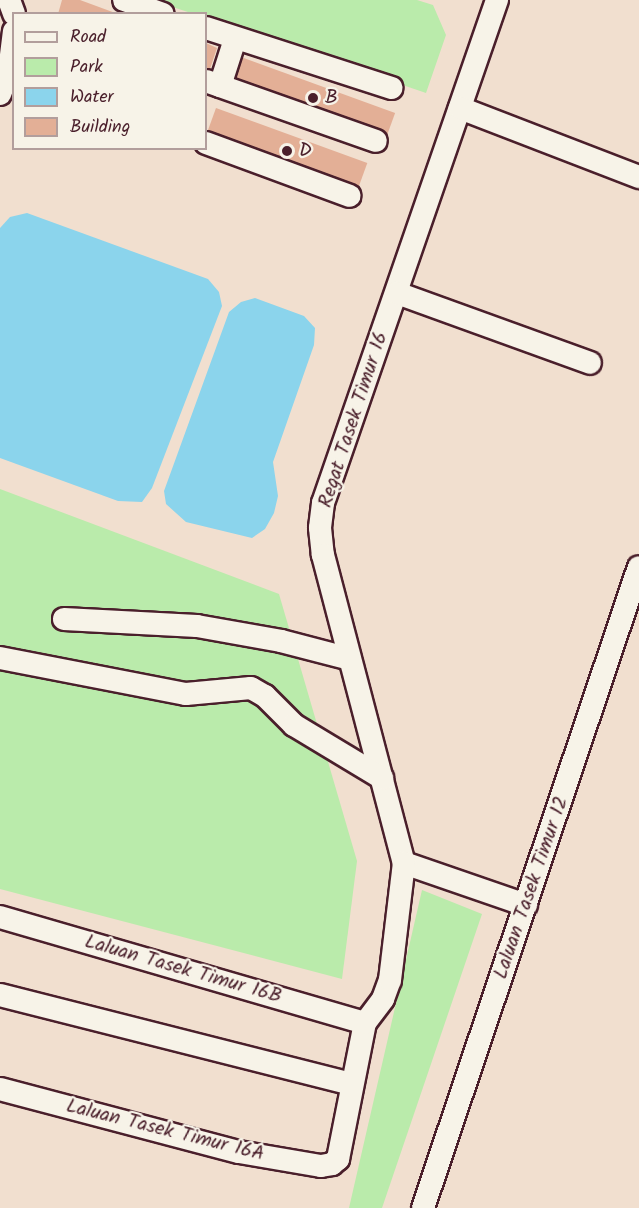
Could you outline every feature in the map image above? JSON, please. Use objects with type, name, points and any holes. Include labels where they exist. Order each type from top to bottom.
[{"type":"street","points":[[124,0],[157,12]]},
{"type":"street","name":"Regat Tasek Timur 16","points":[[404,863],[323,555],[322,511],[497,0]]},
{"type":"street","points":[[207,28],[392,88]]},
{"type":"street","points":[[235,39],[213,84],[376,141]]},
{"type":"street","points":[[0,94],[11,72]]},
{"type":"street","points":[[460,108],[639,177]]},
{"type":"street","points":[[207,143],[350,196]]},
{"type":"street","points":[[397,293],[590,363]]},
{"type":"street","name":"Laluan Tasek Timur 12","points":[[423,1208],[639,567]]},
{"type":"street","points":[[64,619],[197,626],[281,641],[350,659]]},
{"type":"street","points":[[0,658],[186,694],[251,688],[265,696],[294,725],[382,778]]},
{"type":"street","points":[[0,995],[352,1084],[365,1023],[383,999],[390,980],[404,863],[526,905]]},
{"type":"street","name":"Laluan Tasek Timur 16B","points":[[0,917],[365,1023]]},
{"type":"street","name":"Laluan Tasek Timur 16A","points":[[0,1089],[239,1152],[321,1166],[332,1164],[338,1159],[352,1084]]},
{"type":"green space","points":[[151,0],[417,0],[433,5],[446,35],[426,93],[207,18],[207,12],[188,12]]},
{"type":"green space","points":[[0,489],[279,594],[357,861],[342,979],[0,889]]},
{"type":"green space","points":[[422,890],[482,914],[382,1208],[349,1208]]},
{"type":"water","points":[[27,213],[208,279],[219,292],[222,306],[152,488],[142,502],[118,501],[0,458],[0,228],[10,217]]},
{"type":"water","points":[[255,298],[304,316],[315,328],[314,345],[273,462],[278,496],[274,513],[265,529],[252,538],[186,522],[166,504],[164,491],[229,312],[241,302]]},
{"type":"building","points":[[62,0],[80,0],[113,12],[59,12]]},
{"type":"building","points":[[207,43],[217,48],[207,78]]},
{"type":"building","name":"B","points":[[241,57],[395,113],[385,141],[231,85]]},
{"type":"building","name":"D","points":[[216,108],[367,163],[357,192],[207,138],[207,133]]},
{"type":"place","name":"B","points":[[313,98]]},
{"type":"place","name":"D","points":[[287,151]]}]
